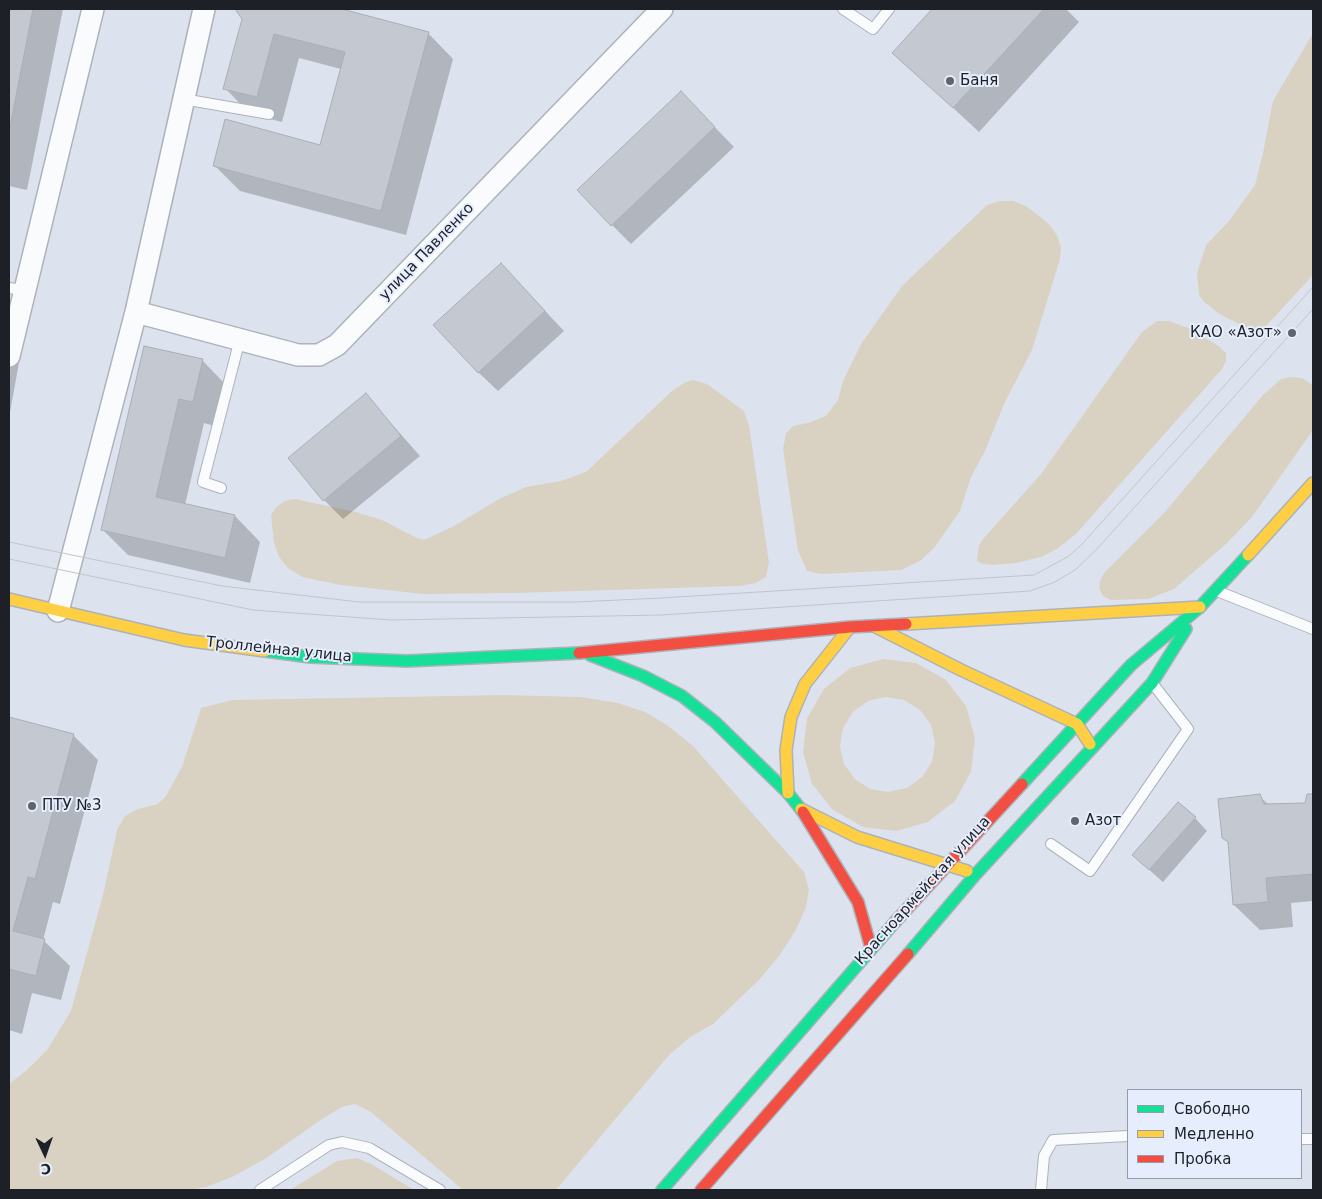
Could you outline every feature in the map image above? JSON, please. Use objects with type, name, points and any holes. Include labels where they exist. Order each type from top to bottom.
[{"type":"street","points":[[9,356],[17,289],[93,9]]},
{"type":"street","points":[[58,611],[136,312],[204,9]]},
{"type":"street","name":"улица Павленко","points":[[136,312],[298,355],[319,355],[337,345],[662,9]]},
{"type":"street","points":[[1200,607],[1313,483]]},
{"type":"street","name":"Троллейная улица","points":[[9,600],[184,640],[310,657],[407,661],[584,653],[872,625],[1200,607]]},
{"type":"street","name":"Красноармейская улица","points":[[701,1190],[870,999],[976,874],[1152,683],[1200,607]]},
{"type":"street","name":"Красноармейская улица","points":[[662,1190],[870,948],[1076,724],[1131,665],[1200,607]]},
{"type":"street","points":[[872,625],[961,670],[1076,724],[1092,748]]},
{"type":"street","points":[[788,794],[786,750],[791,717],[805,684],[850,627]]},
{"type":"street","points":[[584,653],[643,676],[682,696],[715,722],[788,794],[801,809],[858,902],[870,948]]},
{"type":"street","points":[[801,809],[857,837],[976,874]]},
{"type":"lane","points":[[843,9],[873,29],[889,9]]},
{"type":"lane","points":[[184,99],[269,114]]},
{"type":"lane","points":[[221,488],[203,482],[240,339]]},
{"type":"lane","points":[[1215,590],[1313,629]]},
{"type":"lane","points":[[1051,844],[1090,871],[1188,729],[1152,683]]},
{"type":"lane","points":[[1042,1190],[1044,1156],[1053,1140],[1127,1136]]},
{"type":"lane","points":[[260,1190],[329,1145],[342,1142],[369,1148],[440,1190]]},
{"type":"shaded area","points":[[1313,33],[1313,275],[1267,325],[1260,330],[1254,331],[1221,315],[1204,302],[1199,295],[1197,273],[1206,245],[1229,221],[1255,185],[1273,101]]},
{"type":"shaded area","points":[[999,201],[1013,201],[1026,206],[1048,223],[1057,235],[1061,248],[1060,259],[1032,350],[1005,402],[985,451],[971,477],[960,511],[934,548],[920,561],[901,570],[821,574],[807,571],[798,551],[783,449],[786,433],[793,426],[826,416],[838,400],[843,381],[861,344],[902,286],[987,205]]},
{"type":"shaded area","points":[[1157,321],[1169,321],[1191,329],[1220,347],[1226,353],[1226,361],[1222,369],[1076,534],[1057,549],[1041,557],[1016,563],[993,565],[977,561],[979,545],[983,539],[1041,474],[1142,332]]},
{"type":"shaded area","points":[[1291,377],[1302,378],[1313,385],[1313,430],[1252,517],[1226,544],[1174,589],[1148,599],[1111,600],[1103,596],[1099,588],[1104,573],[1165,512],[1263,395],[1281,379]]},
{"type":"shaded area","points":[[693,380],[707,384],[744,411],[749,425],[769,563],[766,577],[756,583],[740,586],[423,594],[341,585],[302,577],[288,568],[279,557],[274,543],[271,515],[276,507],[285,501],[295,499],[356,512],[382,520],[424,540],[454,526],[499,499],[526,487],[561,481],[586,472],[672,391],[684,383]]},
{"type":"shaded area","points":[[883,659],[916,663],[946,680],[966,706],[975,738],[971,772],[955,801],[928,822],[896,831],[863,827],[833,810],[812,784],[803,752],[807,718],[824,689],[850,668]],"holes":[[[886,697],[904,700],[920,710],[931,725],[935,743],[932,762],[922,777],[907,788],[888,792],[870,789],[855,779],[844,764],[840,746],[843,728],[853,712],[868,701]]]},
{"type":"shaded area","points":[[504,695],[581,697],[618,703],[645,712],[667,725],[693,746],[804,872],[809,890],[806,907],[796,930],[779,956],[759,980],[713,1024],[689,1038],[669,1055],[556,1190],[463,1190],[371,1112],[355,1104],[342,1107],[322,1119],[265,1159],[232,1177],[206,1187],[188,1190],[9,1190],[9,1084],[47,1050],[71,1011],[104,891],[117,830],[125,816],[138,809],[158,804],[166,796],[182,767],[201,708],[232,700]]},
{"type":"shaded area","points":[[357,1158],[373,1165],[414,1190],[290,1190],[337,1161]]},
{"type":"building","points":[[9,9],[33,9],[9,132]]},
{"type":"building","points":[[235,9],[342,9],[429,32],[381,211],[213,166],[225,119],[320,145],[345,52],[274,34],[257,97],[223,89],[242,19]]},
{"type":"building","name":"Баня","points":[[932,9],[1044,9],[953,108],[892,53]]},
{"type":"building","points":[[681,91],[715,127],[611,226],[577,190]]},
{"type":"building","points":[[501,263],[545,311],[478,373],[433,325]]},
{"type":"building","points":[[144,346],[203,359],[193,402],[179,399],[156,497],[235,515],[225,558],[101,530]]},
{"type":"building","points":[[366,393],[401,436],[323,501],[288,458]]},
{"type":"building","name":"ПТУ №3","points":[[9,717],[74,734],[35,879],[28,877],[13,931],[45,939],[36,976],[9,969]]},
{"type":"building","points":[[1260,794],[1264,804],[1305,803],[1307,794],[1313,794],[1313,874],[1266,878],[1268,902],[1233,905],[1228,842],[1222,838],[1218,799]]},
{"type":"building","points":[[1178,802],[1196,817],[1149,870],[1132,855]]},
{"type":"tram line","points":[[9,542],[222,586],[359,602],[576,602],[1034,575],[1069,556],[1083,543],[1313,287]]},
{"type":"tram line","points":[[9,559],[253,610],[391,620],[661,615],[1030,591],[1055,582],[1075,570],[1096,550],[1313,309]]},
{"type":"traffic: fast","points":[[1022,784],[1131,665],[1200,607],[1248,555]]},
{"type":"traffic: fast","points":[[908,954],[976,874],[1152,683],[1186,629]]},
{"type":"traffic: fast","points":[[265,651],[310,657],[407,661],[579,653]]},
{"type":"traffic: fast","points":[[590,655],[643,676],[682,696],[715,722],[788,793],[803,812]]},
{"type":"traffic: fast","points":[[662,1190],[895,922]]},
{"type":"traffic: slow","points":[[1248,555],[1313,483]]},
{"type":"traffic: slow","points":[[9,599],[184,640],[265,651]]},
{"type":"traffic: slow","points":[[906,624],[1200,607]]},
{"type":"traffic: slow","points":[[874,626],[961,670],[1077,724],[1090,744]]},
{"type":"traffic: slow","points":[[788,793],[786,750],[791,717],[805,684],[850,627]]},
{"type":"traffic: slow","points":[[801,809],[857,837],[967,871]]},
{"type":"traffic: jam","points":[[579,653],[850,627],[906,624]]},
{"type":"traffic: jam","points":[[895,922],[1022,784]]},
{"type":"traffic: jam","points":[[803,812],[858,902],[871,948]]},
{"type":"traffic: jam","points":[[701,1190],[908,954]]},
{"type":"place","name":"Баня","points":[[950,81]]},
{"type":"place","name":"КАО «Азот»","points":[[1292,333]]},
{"type":"place","name":"ПТУ №3","points":[[32,806]]},
{"type":"place","name":"Азот","points":[[1075,821]]}]
